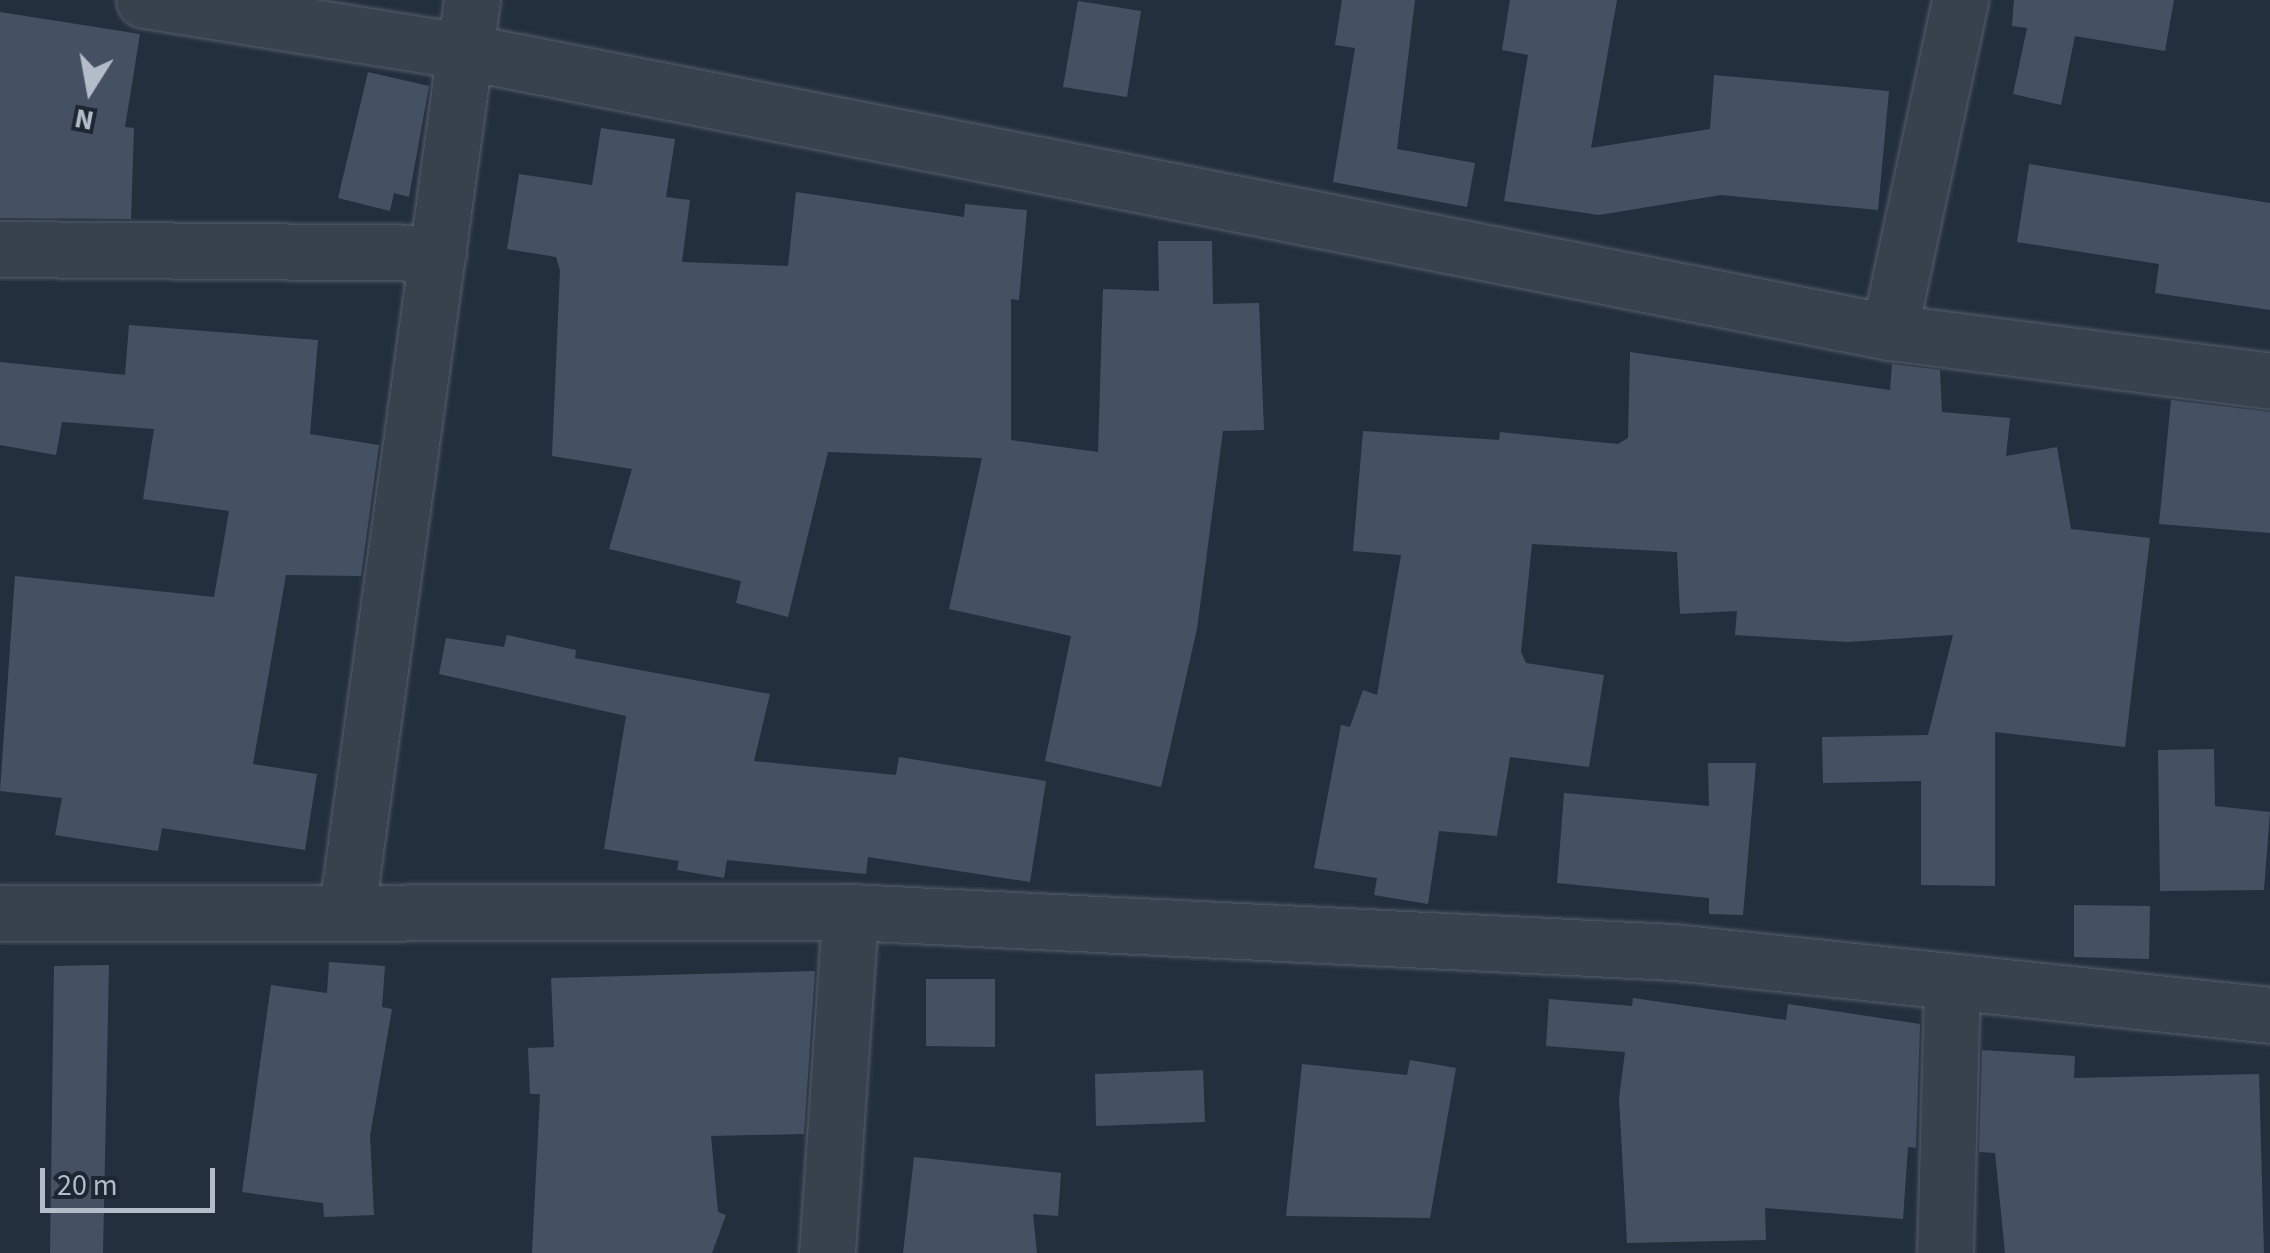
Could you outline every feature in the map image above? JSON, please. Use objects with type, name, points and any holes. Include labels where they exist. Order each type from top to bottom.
[{"type":"street","points":[[144,0],[470,26],[1889,332],[2270,381]]},
{"type":"street","points":[[1889,332],[1960,0]]},
{"type":"street","points":[[348,910],[470,26]]},
{"type":"street","points":[[0,249],[438,253]]},
{"type":"street","points":[[827,1253],[850,912]]},
{"type":"street","points":[[0,913],[850,912],[1674,952],[2270,1015]]},
{"type":"street","points":[[1944,1253],[1952,983]]},
{"type":"building","points":[[1342,0],[1415,0],[1397,149],[1475,163],[1467,207],[1333,182],[1355,48],[1335,45]]},
{"type":"building","points":[[1510,0],[1617,0],[1591,148],[1710,129],[1714,75],[1889,91],[1878,210],[1721,195],[1599,215],[1504,201],[1528,55],[1502,50]]},
{"type":"building","points":[[2014,0],[2174,0],[2165,51],[2075,36],[2061,105],[2013,94],[2027,28],[2012,26]]},
{"type":"building","points":[[1078,1],[1141,11],[1127,97],[1063,87]]},
{"type":"building","points":[[0,12],[140,34],[125,127],[134,128],[131,219],[0,218]]},
{"type":"building","points":[[368,72],[429,86],[409,197],[394,193],[390,211],[338,198]]},
{"type":"building","points":[[601,128],[675,139],[666,197],[690,200],[682,262],[788,266],[796,192],[964,217],[965,204],[1027,210],[1019,300],[1011,299],[1011,440],[1098,452],[1103,289],[1159,291],[1158,241],[1212,241],[1213,304],[1259,303],[1264,430],[1223,431],[1197,629],[1161,787],[1045,761],[1071,636],[949,609],[982,458],[828,452],[788,617],[736,603],[741,581],[609,549],[632,469],[552,456],[560,270],[556,257],[507,249],[519,174],[592,185]]},
{"type":"building","points":[[2029,164],[2270,203],[2270,310],[2155,293],[2159,264],[2017,242]]},
{"type":"building","points":[[129,325],[318,340],[310,434],[379,445],[361,576],[286,575],[253,764],[317,774],[305,850],[162,828],[158,851],[55,835],[62,798],[0,791],[15,576],[214,597],[229,511],[143,499],[154,429],[62,422],[56,455],[0,445],[0,362],[125,375]]},
{"type":"building","points":[[1630,352],[1890,390],[1892,364],[1940,370],[1942,412],[2010,418],[2006,456],[2057,447],[2071,529],[2150,538],[2125,747],[1995,732],[1995,886],[1921,885],[1921,781],[1823,783],[1822,737],[1928,735],[1953,635],[1848,642],[1735,635],[1737,611],[1680,614],[1677,552],[1532,544],[1521,652],[1526,663],[1604,675],[1589,767],[1510,757],[1497,836],[1439,831],[1428,904],[1374,895],[1377,878],[1314,868],[1341,725],[1350,727],[1363,690],[1377,695],[1401,555],[1353,551],[1363,431],[1499,440],[1500,432],[1618,444],[1628,438]]},
{"type":"building","points":[[2171,400],[2270,412],[2270,533],[2159,524]]},
{"type":"building","points":[[507,635],[576,650],[575,658],[770,694],[754,761],[896,775],[899,757],[1046,781],[1030,882],[868,857],[866,874],[727,860],[724,878],[677,870],[679,861],[604,849],[626,716],[439,674],[446,638],[504,647]]},
{"type":"building","points":[[2214,749],[2215,806],[2270,812],[2264,890],[2160,891],[2158,750]]},
{"type":"building","points":[[1708,763],[1756,763],[1743,915],[1709,914],[1709,898],[1557,883],[1564,793],[1709,806]]},
{"type":"building","points":[[2074,905],[2150,906],[2149,959],[2074,957]]},
{"type":"building","points":[[329,962],[385,966],[382,1007],[392,1009],[370,1136],[374,1215],[324,1217],[323,1203],[242,1192],[271,985],[327,993]]},
{"type":"building","points":[[109,965],[103,1253],[50,1253],[54,966]]},
{"type":"building","points":[[815,971],[804,1134],[711,1136],[718,1212],[726,1215],[712,1253],[532,1253],[540,1094],[530,1094],[528,1048],[554,1047],[551,978]]},
{"type":"building","points":[[926,979],[995,979],[995,1047],[926,1046]]},
{"type":"building","points":[[1633,998],[1786,1020],[1788,1004],[1920,1024],[1916,1148],[1908,1147],[1903,1219],[1765,1208],[1766,1240],[1627,1243],[1619,1098],[1625,1052],[1546,1046],[1549,999],[1632,1006]]},
{"type":"building","points":[[1982,1050],[2075,1056],[2074,1078],[2259,1074],[2264,1253],[2005,1253],[1995,1153],[1979,1152]]},
{"type":"building","points":[[1410,1060],[1456,1068],[1430,1218],[1286,1216],[1302,1064],[1407,1075]]},
{"type":"building","points":[[1203,1070],[1205,1122],[1096,1126],[1095,1074]]},
{"type":"building","points":[[914,1157],[1061,1173],[1058,1216],[1033,1214],[1037,1253],[903,1253]]}]
